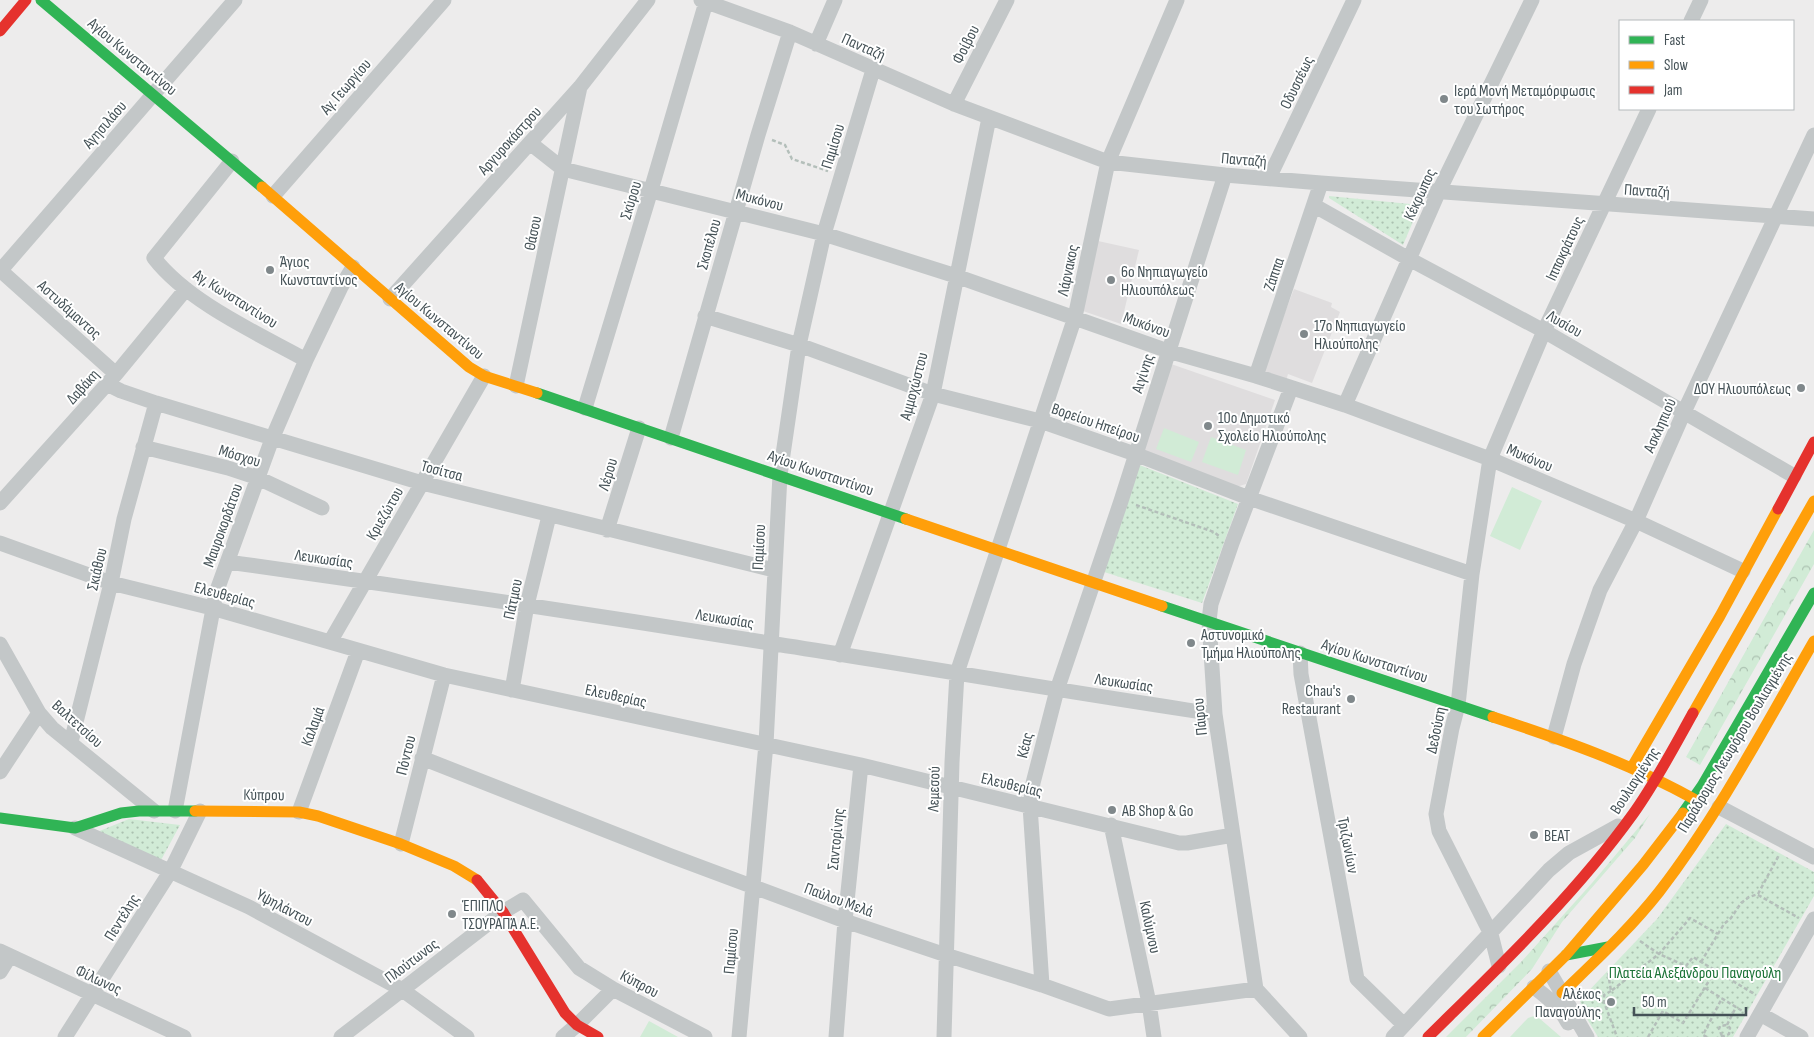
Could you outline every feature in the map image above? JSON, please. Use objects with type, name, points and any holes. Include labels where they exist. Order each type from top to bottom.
[{"type":"street","points":[[0,30],[26,0]]},
{"type":"street","name":"Αγίου Κωνσταντίνου","points":[[41,0],[273,196],[469,367],[484,376],[585,408],[1300,653],[1554,737],[1632,767],[1694,799]]},
{"type":"street","name":"Αγησιλάου","points":[[0,270],[235,0]]},
{"type":"street","name":"Αγ. Γεωργίου","points":[[273,196],[444,0]]},
{"type":"street","name":"Αργυροκάστρου","points":[[390,299],[580,87],[648,0]]},
{"type":"street","points":[[816,44],[835,0]]},
{"type":"street","name":"Φοίβου","points":[[954,104],[1007,0]]},
{"type":"street","name":"Λάρνακος","points":[[999,550],[1075,317],[1108,162],[1177,0]]},
{"type":"street","name":"Οδυσσέως","points":[[1269,178],[1354,0]]},
{"type":"street","name":"Κέκρωπος","points":[[1345,405],[1439,192],[1532,0]]},
{"type":"street","points":[[1691,20],[1701,0]]},
{"type":"street","name":"Πανταζή","points":[[703,1],[790,32],[954,104],[1108,162],[1321,183],[1814,219]]},
{"type":"street","name":"Σκύρου","points":[[585,408],[651,190],[703,1]]},
{"type":"street","name":"Σκοπέλου","points":[[671,438],[736,210],[790,32]]},
{"type":"street","name":"Παμίσου","points":[[739,1037],[766,744],[780,476],[799,345],[824,234],[873,70]]},
{"type":"street","name":"Θάσου","points":[[516,386],[564,169],[580,87]]},
{"type":"street","name":"Ιπποκράτους","points":[[1490,458],[1544,331],[1649,110]]},
{"type":"street","name":"Αμμοχώστου","points":[[840,655],[932,394],[989,118]]},
{"type":"street","name":"Ασκληπιού","points":[[1554,737],[1574,664],[1597,599],[1636,521],[1684,412],[1814,135]]},
{"type":"street","name":"Μυκόνου","points":[[530,143],[564,169],[736,210],[824,234],[956,276],[1168,351],[1256,376],[1345,405],[1490,458],[1636,521],[1743,571]]},
{"type":"street","name":"Αγ, Κωνσταντίνου","points":[[232,161],[154,258],[186,289],[258,334],[306,360]]},
{"type":"street","name":"Αιγίνης","points":[[1093,581],[1121,501],[1225,175]]},
{"type":"street","name":"Ζάππα","points":[[1256,376],[1315,206],[1321,183]]},
{"type":"street","name":"Λυσίου","points":[[1315,206],[1544,331],[1794,476]]},
{"type":"street","name":"Μαυροκορδάτου","points":[[175,811],[212,608],[272,439],[306,360],[341,286],[353,267]]},
{"type":"street","name":"Αστυδάμαντος","points":[[0,270],[111,379]]},
{"type":"street","name":"Δαβάκη","points":[[0,504],[111,379],[186,289]]},
{"type":"street","name":"Βορείου Ηπείρου","points":[[705,316],[799,345],[932,394],[1040,421],[1135,454],[1248,498],[1472,574]]},
{"type":"street","name":"Κριεζώτου","points":[[330,642],[484,376]]},
{"type":"street","name":"Τοσίτσα","points":[[111,379],[121,392],[156,404],[422,484],[774,570]]},
{"type":"street","name":"Πάφου","points":[[1256,989],[1215,714],[1208,621],[1211,604],[1248,498],[1291,388]]},
{"type":"street","name":"Σκιάθου","points":[[70,742],[111,583],[124,519],[156,404]]},
{"type":"street","name":"Λέρου","points":[[607,530],[639,428]]},
{"type":"street","points":[[1632,767],[1715,624],[1814,442]]},
{"type":"street","name":"Μόσχου","points":[[144,447],[228,468],[258,478],[322,508]]},
{"type":"street","name":"Δεδούση","points":[[1490,458],[1472,574],[1458,705],[1436,814],[1439,831],[1491,934],[1499,966]]},
{"type":"street","name":"Βουλιαγμένης","points":[[1428,1037],[1570,891],[1629,820],[1656,778],[1814,501]]},
{"type":"street","name":"Πάτμου","points":[[512,690],[527,605],[549,516]]},
{"type":"street","name":"Ελευθερίας","points":[[0,543],[111,583],[212,608],[444,676],[861,765],[1179,843],[1233,835]]},
{"type":"street","name":"Λεμεσού","points":[[944,1037],[951,788],[957,673],[999,550]]},
{"type":"street","name":"Λευκωσίας","points":[[228,562],[527,605],[1215,714]]},
{"type":"street","name":"Κέας","points":[[1042,985],[1030,806],[1033,783],[1057,690],[1093,581]]},
{"type":"street","points":[[1483,1037],[1566,955],[1643,866],[1694,799],[1814,593]]},
{"type":"street","name":"Παράδρομος Λεωφόρου Βουλιαγμένης","points":[[1562,993],[1635,920],[1665,884],[1719,807],[1814,641]]},
{"type":"street","name":"Βαλτετσίου","points":[[0,644],[39,713],[52,728],[154,810]]},
{"type":"street","name":"Καλαμά","points":[[299,812],[358,651]]},
{"type":"street","name":"Τριζωνίων","points":[[1300,653],[1304,692],[1357,979],[1404,1025]]},
{"type":"street","name":"Πόντου","points":[[401,844],[444,676]]},
{"type":"street","points":[[0,772],[39,713]]},
{"type":"street","name":"Παύλου Μελά","points":[[422,758],[671,856],[845,920],[1110,1009],[1256,989]]},
{"type":"street","name":"Σαντορίνης","points":[[836,1037],[845,920],[861,765]]},
{"type":"street","points":[[1719,807],[1814,857]]},
{"type":"street","name":"Κύπρου","points":[[0,818],[75,828],[121,813],[154,810],[299,812],[318,816],[401,844],[454,866],[477,880],[503,912],[565,1013],[577,1025],[598,1037]]},
{"type":"street","name":"Πεντέλης","points":[[65,1037],[170,872],[195,825],[200,811]]},
{"type":"street","points":[[1393,1037],[1559,860],[1629,820]]},
{"type":"street","name":"Καλύμνου","points":[[1111,825],[1149,1003],[1154,1037]]},
{"type":"street","name":"Υψηλάντου","points":[[75,828],[249,907],[401,989],[467,1037]]},
{"type":"street","name":"Κύπρου","points":[[503,912],[523,900],[572,962],[579,968],[613,989],[705,1037]]},
{"type":"street","name":"Πλούτωνος","points":[[341,1037],[503,912]]},
{"type":"street","points":[[1747,1037],[1809,920]]},
{"type":"street","points":[[1566,955],[1608,947]]},
{"type":"street","points":[[0,972],[5,954]]},
{"type":"street","name":"Φίλωνος","points":[[5,954],[182,1037]]},
{"type":"street","points":[[1549,972],[1587,1037]]},
{"type":"street","points":[[1534,987],[1554,1002],[1576,1037]]},
{"type":"street","points":[[562,1037],[577,1025],[613,989]]},
{"type":"street","points":[[1256,989],[1300,1037]]},
{"type":"street","points":[[1760,1014],[1801,1037]]},
{"type":"path","points":[[758,135],[785,145],[792,159],[841,175]]},
{"type":"path","points":[[1121,501],[1214,532],[1232,543]]},
{"type":"path","points":[[1701,962],[1724,924],[1731,918],[1741,903],[1749,897],[1758,894],[1783,848]]},
{"type":"path","points":[[1758,894],[1809,920]]},
{"type":"path","points":[[1617,1037],[1604,1002],[1604,996],[1659,954],[1690,918],[1718,934]]},
{"type":"path","points":[[1634,937],[1659,954],[1686,966],[1693,957],[1750,992]]},
{"type":"path","points":[[1606,966],[1611,991]]},
{"type":"path","points":[[1648,1037],[1663,1011],[1683,1023],[1715,971]]},
{"type":"path","points":[[1705,988],[1737,1008],[1727,1025]]},
{"type":"path","points":[[1706,1037],[1703,1035],[1722,998]]},
{"type":"path","points":[[1727,1025],[1730,1031],[1728,1034],[1721,1036],[1718,1029],[1720,1026],[1727,1025]]},
{"type":"shaded area","name":"6ο Νηπιαγωγείο Ηλιουπόλεως","points":[[1098,241],[1139,250],[1121,324],[1083,311]]},
{"type":"shaded area","name":"17ο Νηπιαγωγείο Ηλιούπολης","points":[[1294,289],[1332,303],[1331,307],[1340,312],[1312,383],[1288,374],[1286,381],[1262,372]]},
{"type":"shaded area","name":"10ο Δημοτικό Σχολείο Ηλιούπολης","points":[[1171,364],[1275,400],[1246,484],[1236,487],[1141,451]]},
{"type":"green space","points":[[1329,196],[1420,205],[1403,245],[1329,198]]},
{"type":"green space","points":[[1164,428],[1199,442],[1191,462],[1156,449]]},
{"type":"green space","points":[[1211,437],[1246,450],[1238,475],[1202,462]]},
{"type":"green space","points":[[1137,464],[1238,504],[1202,603],[1104,572]]},
{"type":"green space","points":[[1512,487],[1542,501],[1520,550],[1490,536]]},
{"type":"green space","points":[[1814,530],[1814,564],[1700,765],[1686,757]]},
{"type":"green space","points":[[1650,814],[1635,838],[1562,922],[1532,969],[1466,1037],[1446,1037],[1522,961],[1592,883]]},
{"type":"green space","points":[[129,819],[180,825],[160,862],[97,832]]},
{"type":"green space","name":"Πλατεία Αλεξάνδρου Παναγούλη","points":[[1726,824],[1814,872],[1814,896],[1733,1037],[1598,1037],[1583,1012],[1580,1000],[1657,919]]},
{"type":"green space","points":[[1534,1016],[1561,1037],[1510,1037],[1528,1018]]},
{"type":"green space","points":[[649,1021],[678,1037],[640,1037]]},
{"type":"traffic: fast","points":[[41,0],[262,187]]},
{"type":"traffic: fast","points":[[537,393],[906,519]]},
{"type":"traffic: fast","points":[[1683,813],[1702,786],[1814,593]]},
{"type":"traffic: fast","points":[[1162,606],[1493,717]]},
{"type":"traffic: fast","points":[[0,818],[75,828],[121,813],[139,811],[195,811]]},
{"type":"traffic: fast","points":[[1566,955],[1608,947]]},
{"type":"traffic: slow","points":[[262,187],[469,367],[484,376],[537,393]]},
{"type":"traffic: slow","points":[[1693,713],[1814,501]]},
{"type":"traffic: slow","points":[[1632,767],[1720,616],[1778,509]]},
{"type":"traffic: slow","points":[[906,519],[1162,606]]},
{"type":"traffic: slow","points":[[1562,993],[1636,919],[1681,862],[1741,769],[1814,641]]},
{"type":"traffic: slow","points":[[1493,717],[1545,734],[1620,763],[1694,799]]},
{"type":"traffic: slow","points":[[195,811],[299,812],[318,816],[401,844],[454,866],[477,880]]},
{"type":"traffic: slow","points":[[1483,1037],[1566,955],[1643,865],[1683,813]]},
{"type":"traffic: jam","points":[[0,31],[26,0]]},
{"type":"traffic: jam","points":[[1778,509],[1814,442]]},
{"type":"traffic: jam","points":[[1428,1037],[1535,930],[1610,844],[1649,790],[1693,713]]},
{"type":"traffic: jam","points":[[477,880],[503,912],[565,1013],[577,1025],[598,1037]]},
{"type":"place","name":"Ιερά Μονή Μεταμόρφωσις του Σωτήρος","points":[[1444,99]]},
{"type":"place","name":"Άγιος Κωνσταντίνος","points":[[270,270]]},
{"type":"place","name":"6ο Νηπιαγωγείο Ηλιουπόλεως","points":[[1111,280]]},
{"type":"place","name":"17ο Νηπιαγωγείο Ηλιούπολης","points":[[1304,334]]},
{"type":"place","name":"ΔΟΥ Ηλιουπόλεως","points":[[1801,388]]},
{"type":"place","name":"10ο Δημοτικό Σχολείο Ηλιούπολης","points":[[1208,426]]},
{"type":"place","name":"Αστυνομικό Τμήμα Ηλιούπολης","points":[[1191,643]]},
{"type":"place","name":"Chau's Restaurant","points":[[1351,699]]},
{"type":"place","name":"ΑΒ Shop & Go","points":[[1112,810]]},
{"type":"place","name":"ΒΕΑΤ","points":[[1534,835]]},
{"type":"place","name":"ΈΠΙΠΛΟ ΤΣΟΥΡΑΠΆ Α.Ε.","points":[[452,914]]},
{"type":"place","name":"Αλέκος Παναγούλης","points":[[1611,1002]]}]
